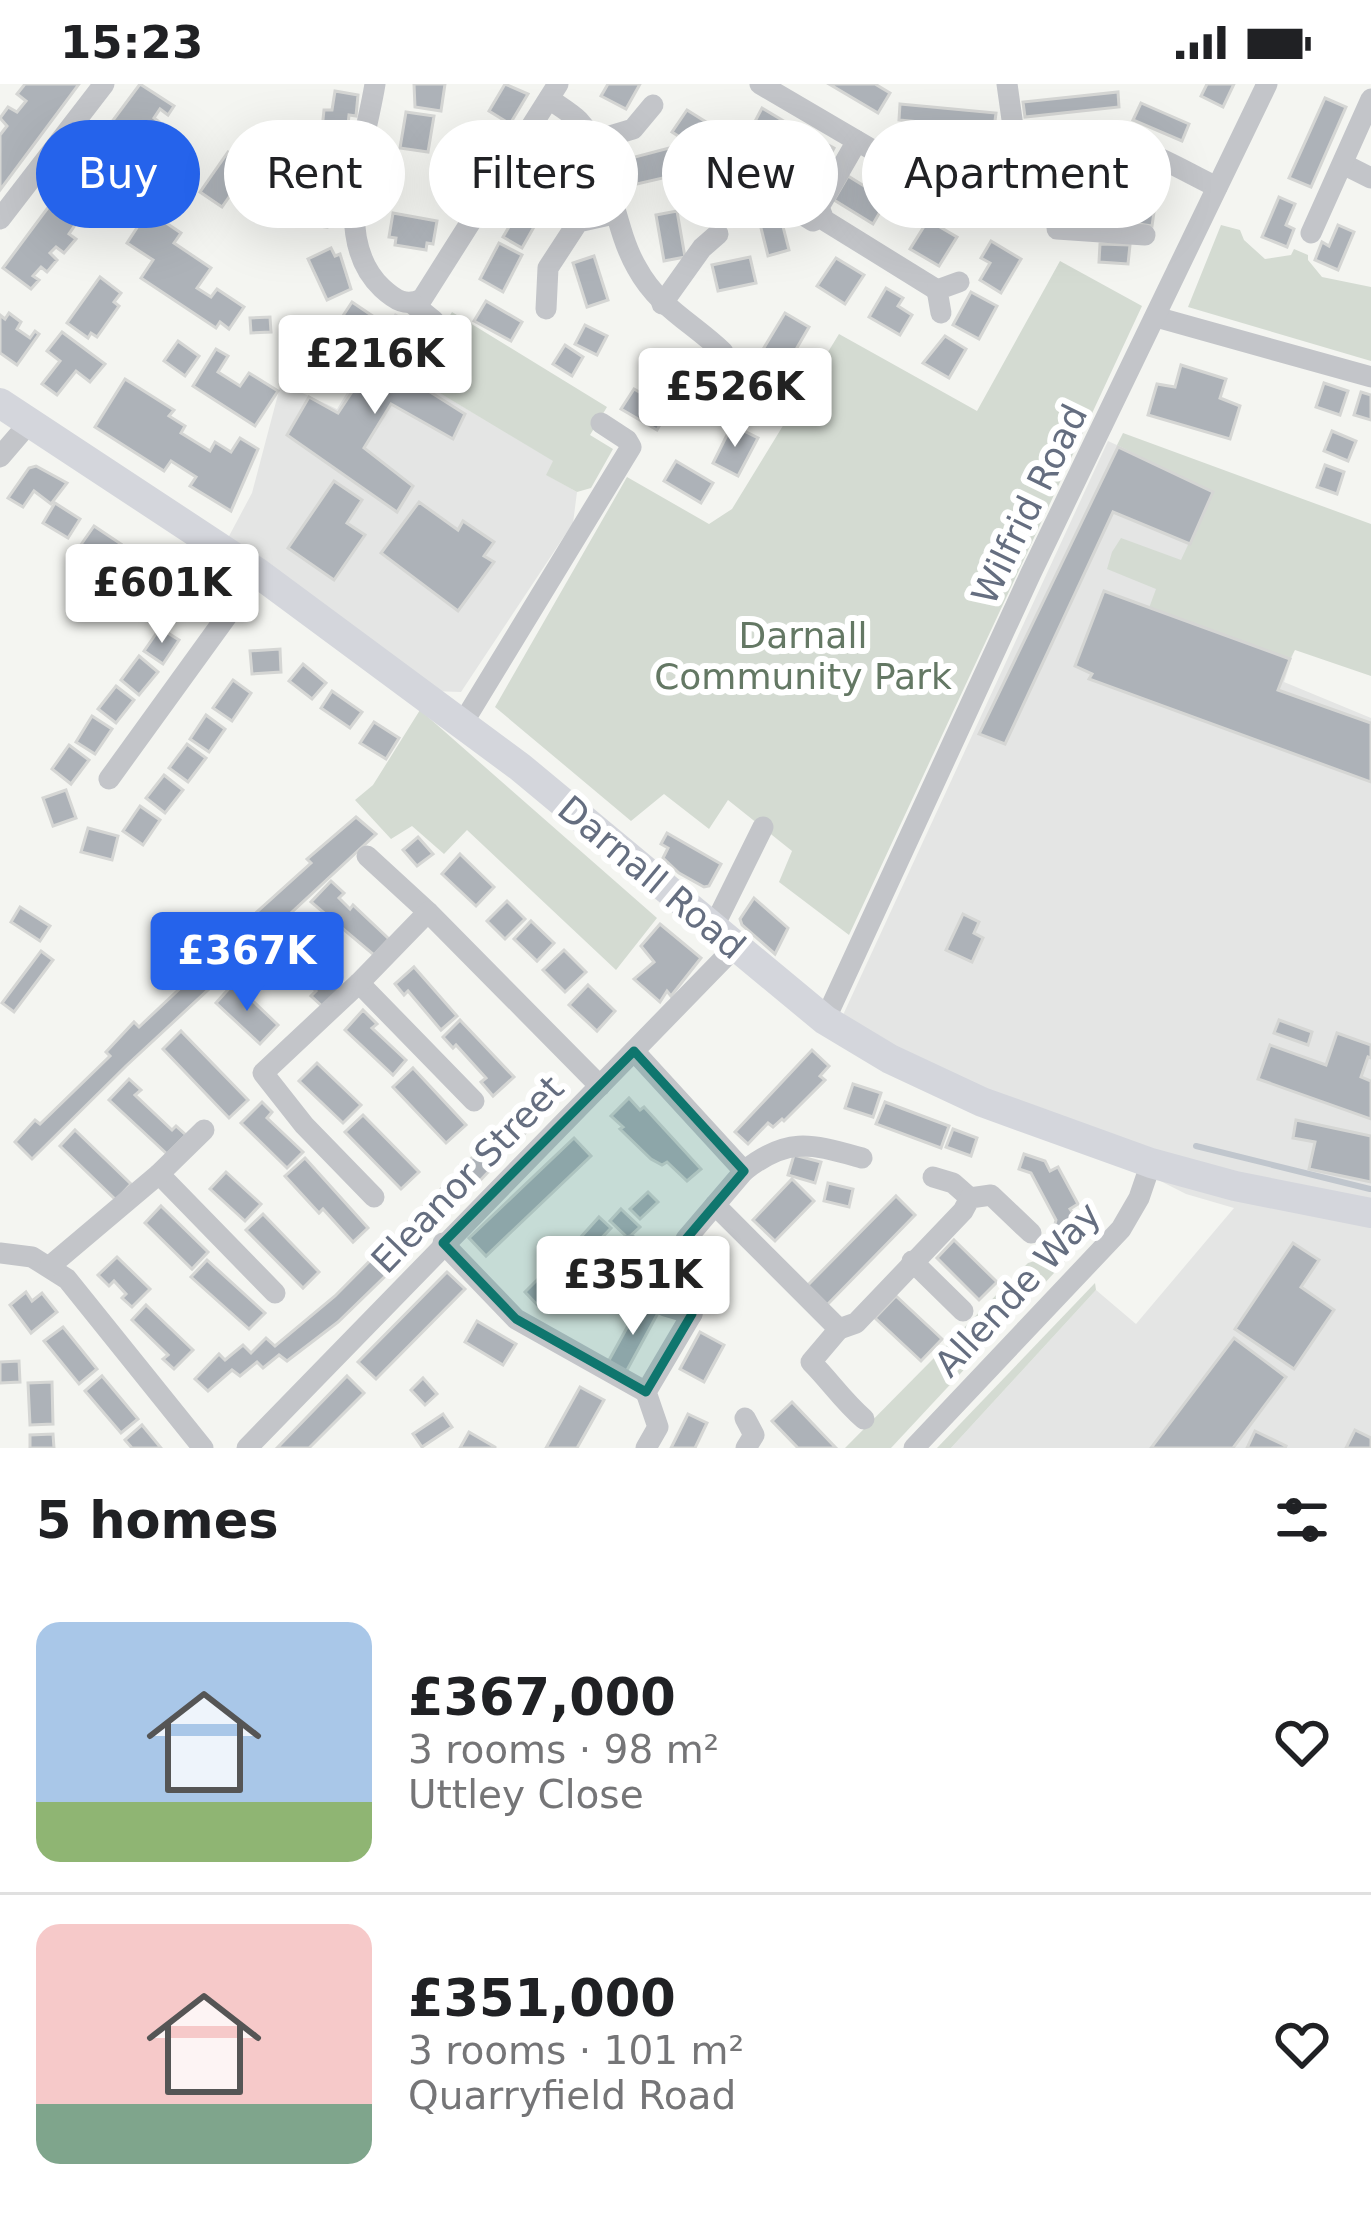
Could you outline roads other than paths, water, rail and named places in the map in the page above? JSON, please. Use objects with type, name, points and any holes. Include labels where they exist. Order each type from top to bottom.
[{"type":"main road","name":"Darnall Road","points":[[0,403],[258,573],[520,767],[825,1020],[890,1059],[982,1102],[1151,1163],[1253,1190],[1371,1213]]},
{"type":"street","points":[[0,218],[104,84]]},
{"type":"street","points":[[376,84],[353,210],[354,240],[373,279],[400,302],[412,304],[434,321]]},
{"type":"street","points":[[760,84],[862,144]]},
{"type":"street","points":[[1007,84],[1012,120]]},
{"type":"street","name":"Wilfrid Road","points":[[825,1020],[1031,573],[1267,84]]},
{"type":"street","points":[[412,304],[422,299],[554,91],[578,120]]},
{"type":"street","points":[[1312,233],[1371,99]]},
{"type":"street","points":[[638,122],[653,105]]},
{"type":"street","points":[[838,174],[857,141]]},
{"type":"street","points":[[1343,164],[1371,178]]},
{"type":"street","points":[[1171,165],[1216,187]]},
{"type":"street","points":[[838,227],[948,286],[941,313]]},
{"type":"street","points":[[546,309],[548,268],[574,228]]},
{"type":"street","points":[[620,228],[634,264],[662,304],[723,352],[720,379],[699,408]]},
{"type":"street","points":[[1111,228],[1111,232]]},
{"type":"street","points":[[1057,229],[1145,235]]},
{"type":"street","points":[[662,304],[702,248],[718,234]]},
{"type":"street","points":[[1156,317],[1371,377]]},
{"type":"street","points":[[0,457],[30,422]]},
{"type":"street","points":[[461,726],[631,448],[601,423]]},
{"type":"street","points":[[109,779],[258,573]]},
{"type":"street","name":"Eleanor Street","points":[[247,1448],[634,1051],[724,938],[763,827]]},
{"type":"street","points":[[367,856],[428,911],[600,1086]]},
{"type":"street","points":[[374,1197],[304,1125],[255,1064],[359,983],[428,911]]},
{"type":"street","points":[[359,983],[474,1101]]},
{"type":"street","points":[[634,1051],[744,1171]]},
{"type":"street","points":[[50,1265],[204,1130]]},
{"type":"street","points":[[646,1392],[692,1314],[684,1262],[686,1239],[744,1171],[787,1145],[820,1147],[862,1158]]},
{"type":"street","name":"Allende Way","points":[[914,1448],[1121,1229],[1151,1163]]},
{"type":"street","points":[[159,1174],[275,1293]]},
{"type":"street","points":[[933,1177],[953,1183],[970,1198],[992,1196],[1031,1233]]},
{"type":"street","points":[[864,1419],[835,1394],[811,1362],[839,1329],[856,1323],[970,1198]]},
{"type":"street","points":[[715,1205],[839,1329]]},
{"type":"street","points":[[443,1243],[516,1319],[646,1392],[658,1427],[646,1448]]},
{"type":"street","points":[[630,1245],[601,1260],[665,1306],[692,1314]]},
{"type":"street","points":[[0,1253],[32,1257],[68,1280],[203,1448]]},
{"type":"street","points":[[912,1262],[963,1311]]},
{"type":"street","points":[[745,1418],[754,1435],[746,1448]]},
{"type":"waterway","points":[[1196,1146],[1370,1189]]},
{"type":"park label","name":"Darnall Community Park","points":[[803,656]]}]
